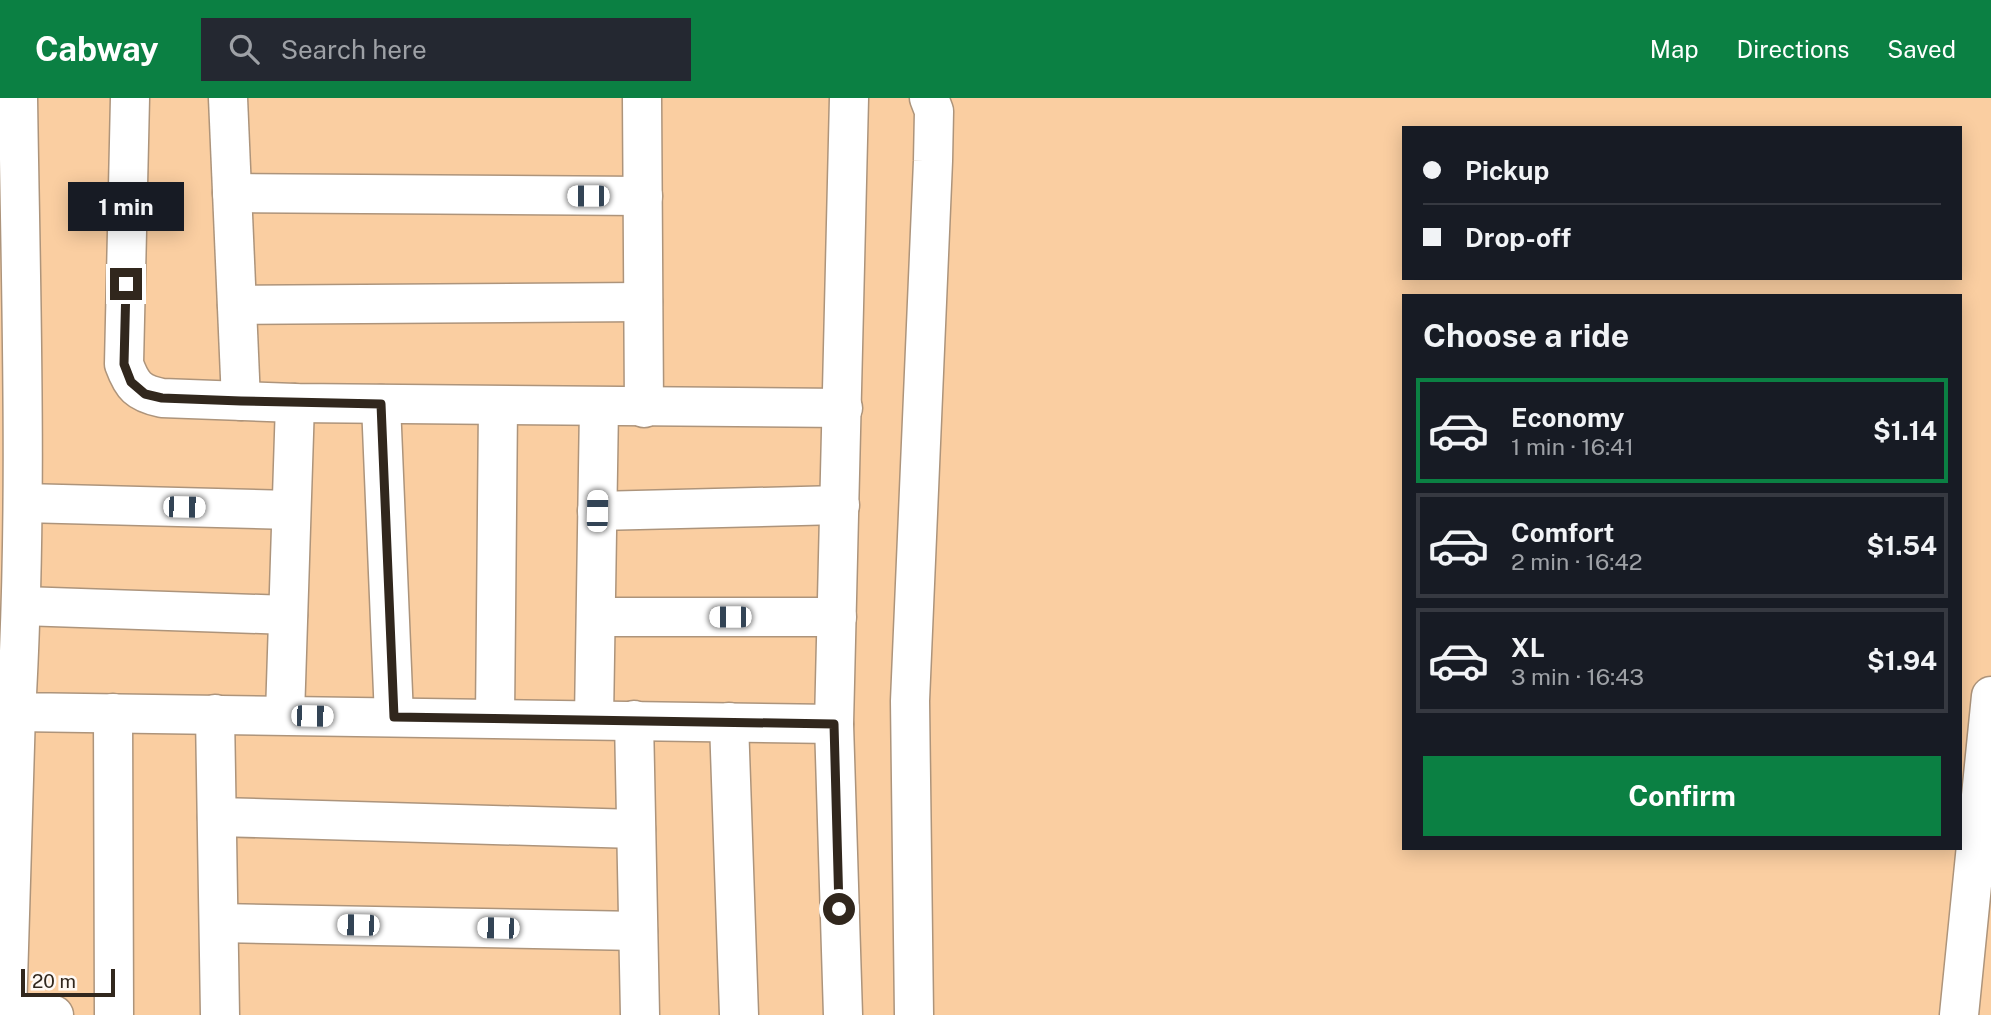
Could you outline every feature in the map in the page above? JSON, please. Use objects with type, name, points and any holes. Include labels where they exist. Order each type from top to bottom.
[{"type":"lane","points":[[18,98],[22,606],[8,711],[7,1014],[54,1015]]},
{"type":"lane","points":[[130,98],[124,364],[131,382],[145,394],[162,398],[295,403],[843,408]]},
{"type":"lane","points":[[228,98],[241,401]]},
{"type":"lane","points":[[642,98],[644,408]]},
{"type":"lane","points":[[843,1015],[834,724],[849,98]]},
{"type":"lane","points":[[914,1015],[910,701],[933,160],[934,111],[929,98]]},
{"type":"lane","points":[[232,193],[643,196]]},
{"type":"lane","points":[[237,305],[643,302]]},
{"type":"lane","points":[[285,716],[295,403]]},
{"type":"lane","points":[[381,404],[394,717]]},
{"type":"lane","points":[[495,718],[498,406]]},
{"type":"lane","points":[[594,719],[599,407]]},
{"type":"lane","points":[[23,503],[291,510]]},
{"type":"lane","points":[[597,511],[840,505]]},
{"type":"lane","points":[[22,606],[288,615]]},
{"type":"lane","points":[[596,617],[837,617]]},
{"type":"lane","points":[[1959,1015],[1991,696]]},
{"type":"lane","points":[[8,711],[834,724]]},
{"type":"lane","points":[[113,713],[114,1015]]},
{"type":"lane","points":[[215,714],[220,1015]]},
{"type":"lane","points":[[634,720],[640,1015]]},
{"type":"lane","points":[[729,722],[739,1015]]},
{"type":"lane","points":[[217,817],[636,829]]},
{"type":"lane","points":[[219,922],[638,931]]},
{"type":"shaded area","points":[[0,98],[1991,98],[1991,1015],[0,1015]]},
{"type":"route","points":[[126,284],[124,364],[131,382],[145,394],[162,398],[381,404],[394,717],[834,724],[839,909]]}]
